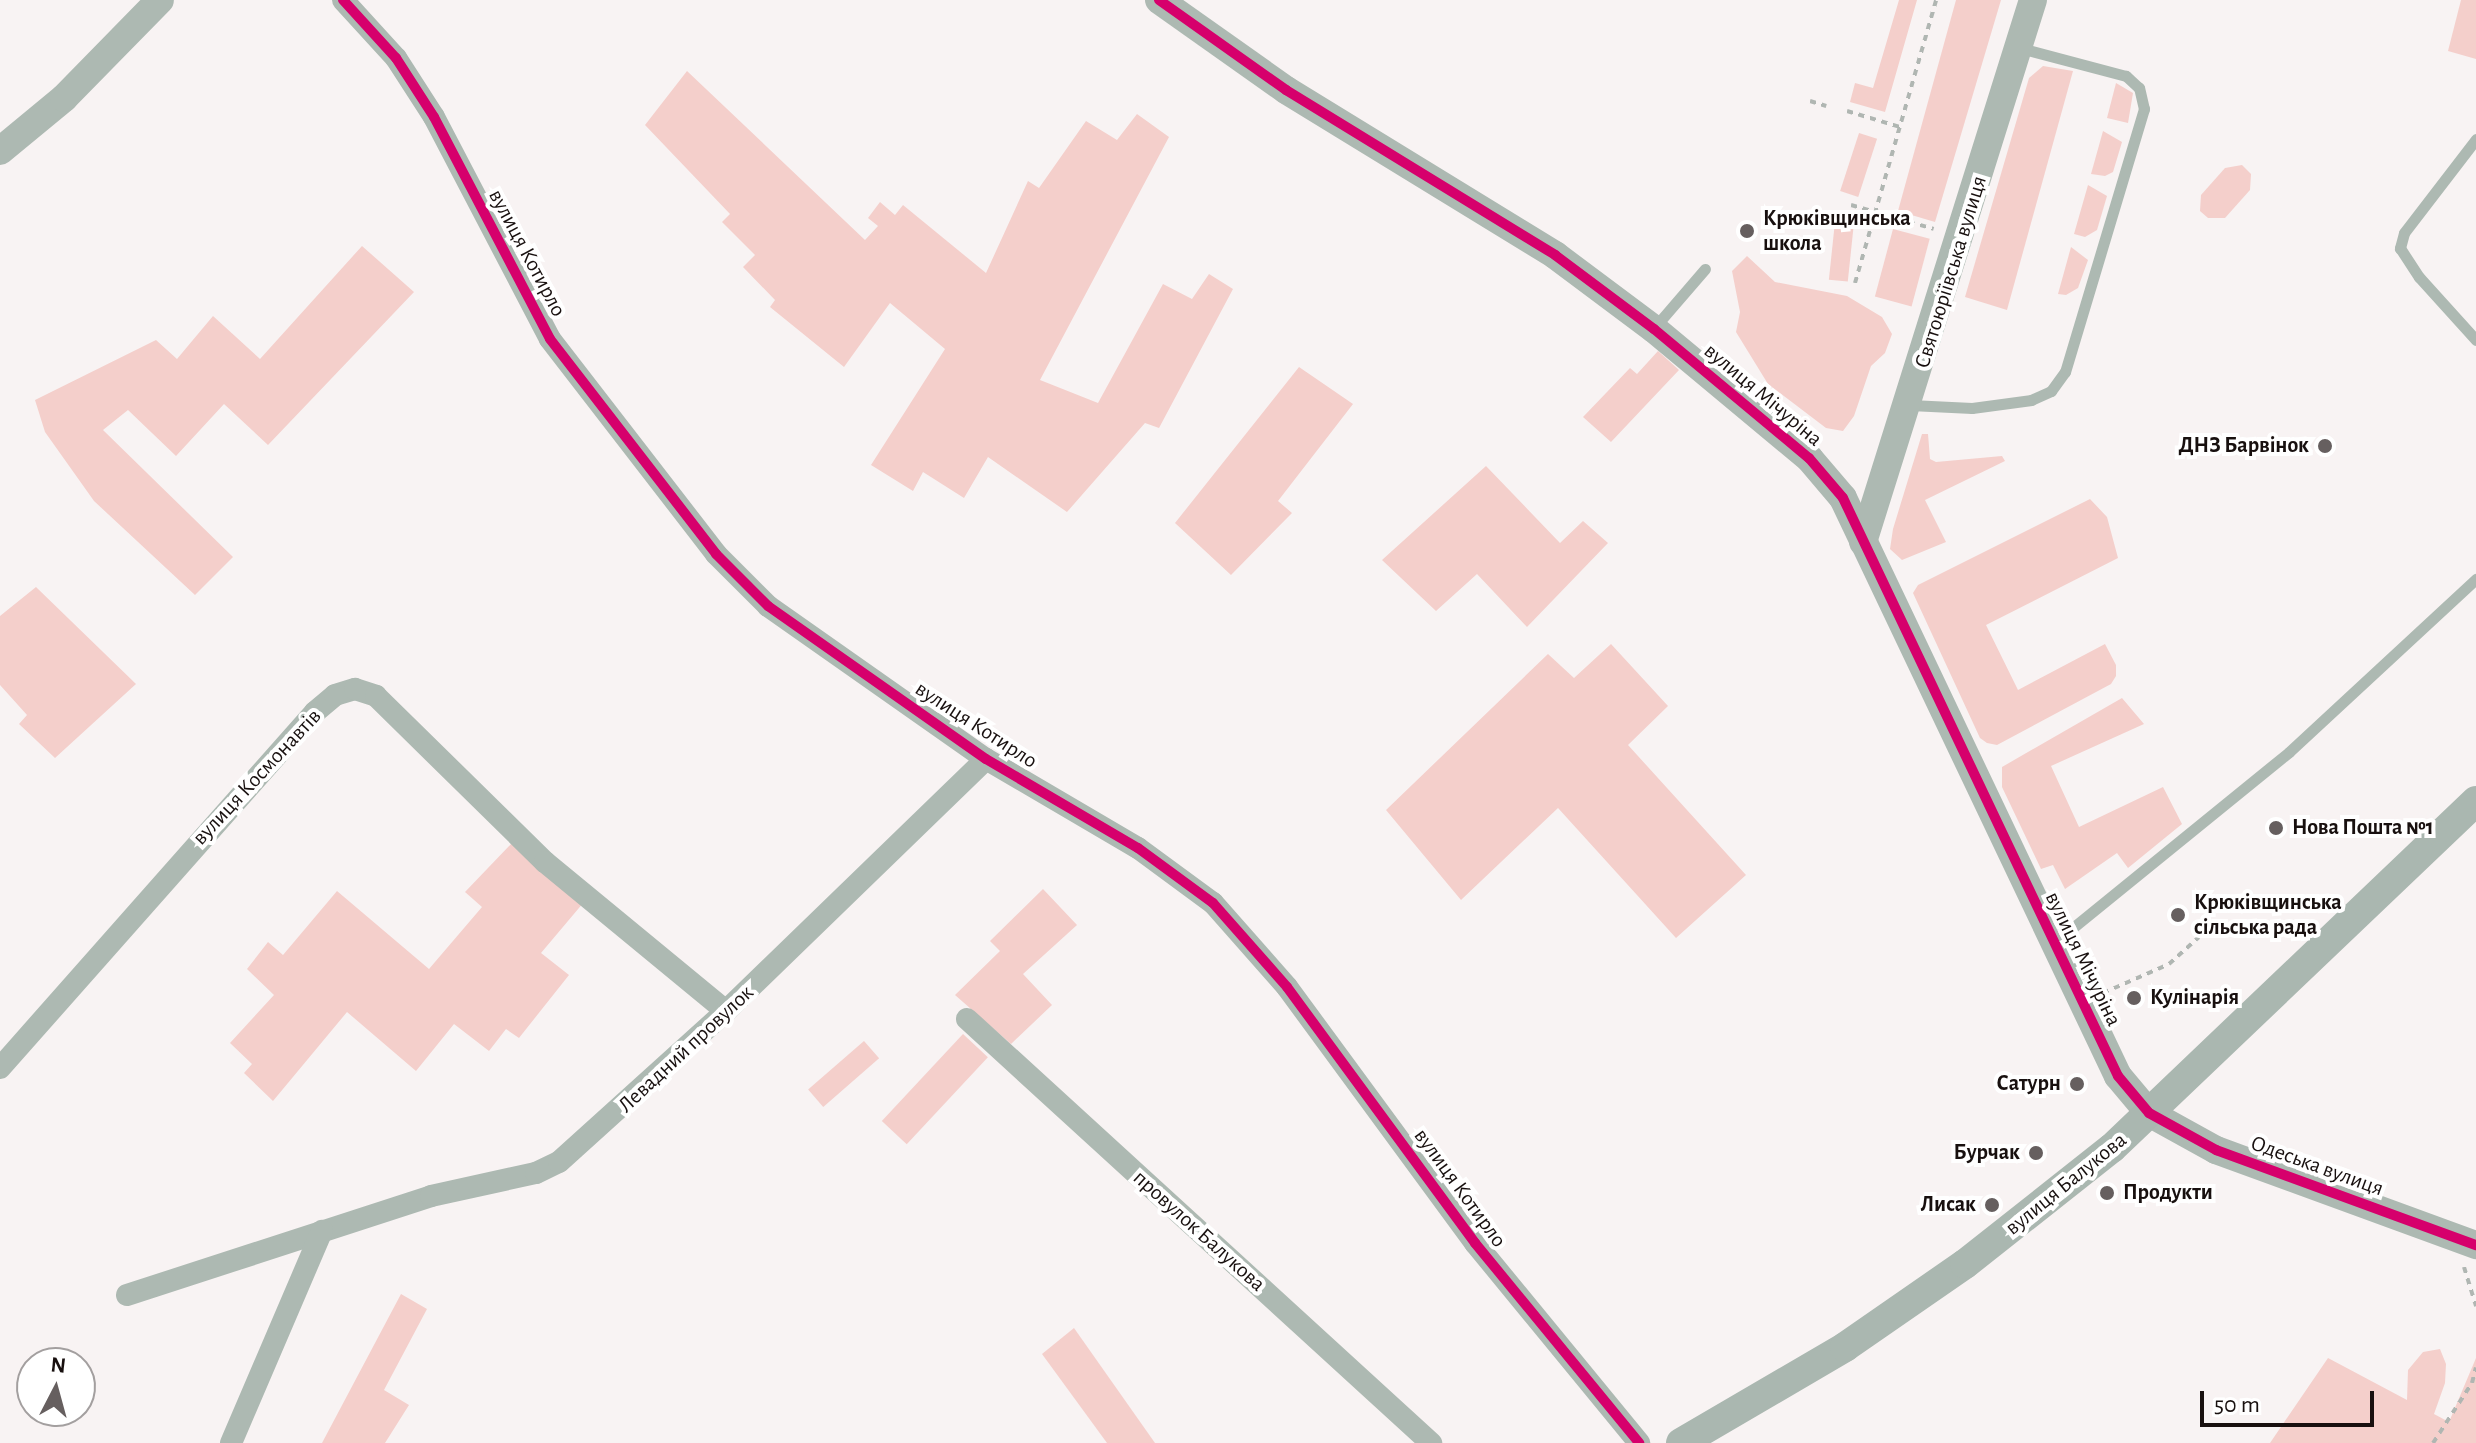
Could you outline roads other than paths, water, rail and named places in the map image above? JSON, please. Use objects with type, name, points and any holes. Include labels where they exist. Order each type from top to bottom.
[{"type":"main road","name":"вулиця Балукова","points":[[1681,1443],[1813,1369],[1965,1264],[2149,1113],[2476,801]]},
{"type":"street","points":[[0,151],[64,98],[160,0]]},
{"type":"street","name":"вулиця Котирло","points":[[343,0],[396,58],[434,117],[550,339],[716,554],[768,606],[986,759],[1138,848],[1213,903],[1287,987],[1475,1243],[1639,1443]]},
{"type":"street","name":"вулиця Мічуріна","points":[[1159,0],[1286,90],[1555,255],[1654,329],[1809,458],[1843,498],[2118,1076],[2149,1113]]},
{"type":"street","name":"Святоюріївська вулиця","points":[[1863,542],[1910,405],[2033,0]]},
{"type":"street","name":"вулиця Космонавтів","points":[[0,1068],[315,712],[335,695],[355,689],[376,696],[545,862],[726,1011]]},
{"type":"street","name":"Левадний провулок","points":[[127,1295],[322,1231],[559,1162],[726,1011],[986,759]]},
{"type":"street","name":"провулок Балукова","points":[[967,1019],[1431,1443]]},
{"type":"street","name":"Одеська вулиця","points":[[2149,1113],[2216,1150],[2465,1241]]},
{"type":"street","points":[[231,1443],[322,1231]]},
{"type":"lane","points":[[1910,405],[1972,408],[2031,400],[2051,391],[2065,372],[2144,109],[2139,88],[2126,76],[2019,48]]},
{"type":"lane","points":[[2476,139],[2404,233],[2400,248],[2476,340]]},
{"type":"lane","points":[[1654,329],[1705,269]]},
{"type":"lane","points":[[2054,944],[2289,752],[2476,579]]},
{"type":"place","name":"Крюківщинська школа","points":[[1747,231]]},
{"type":"place","name":"ДНЗ Барвінок","points":[[2325,446]]},
{"type":"place","name":"Нова Пошта №1","points":[[2276,828]]},
{"type":"place","name":"Крюківщинська сільська рада","points":[[2178,915]]},
{"type":"place","name":"Кулінарія","points":[[2134,998]]},
{"type":"place","name":"Сатурн","points":[[2077,1084]]},
{"type":"place","name":"Бурчак","points":[[2036,1153]]},
{"type":"place","name":"Продукти","points":[[2107,1193]]},
{"type":"place","name":"Лисак","points":[[1992,1205]]}]
